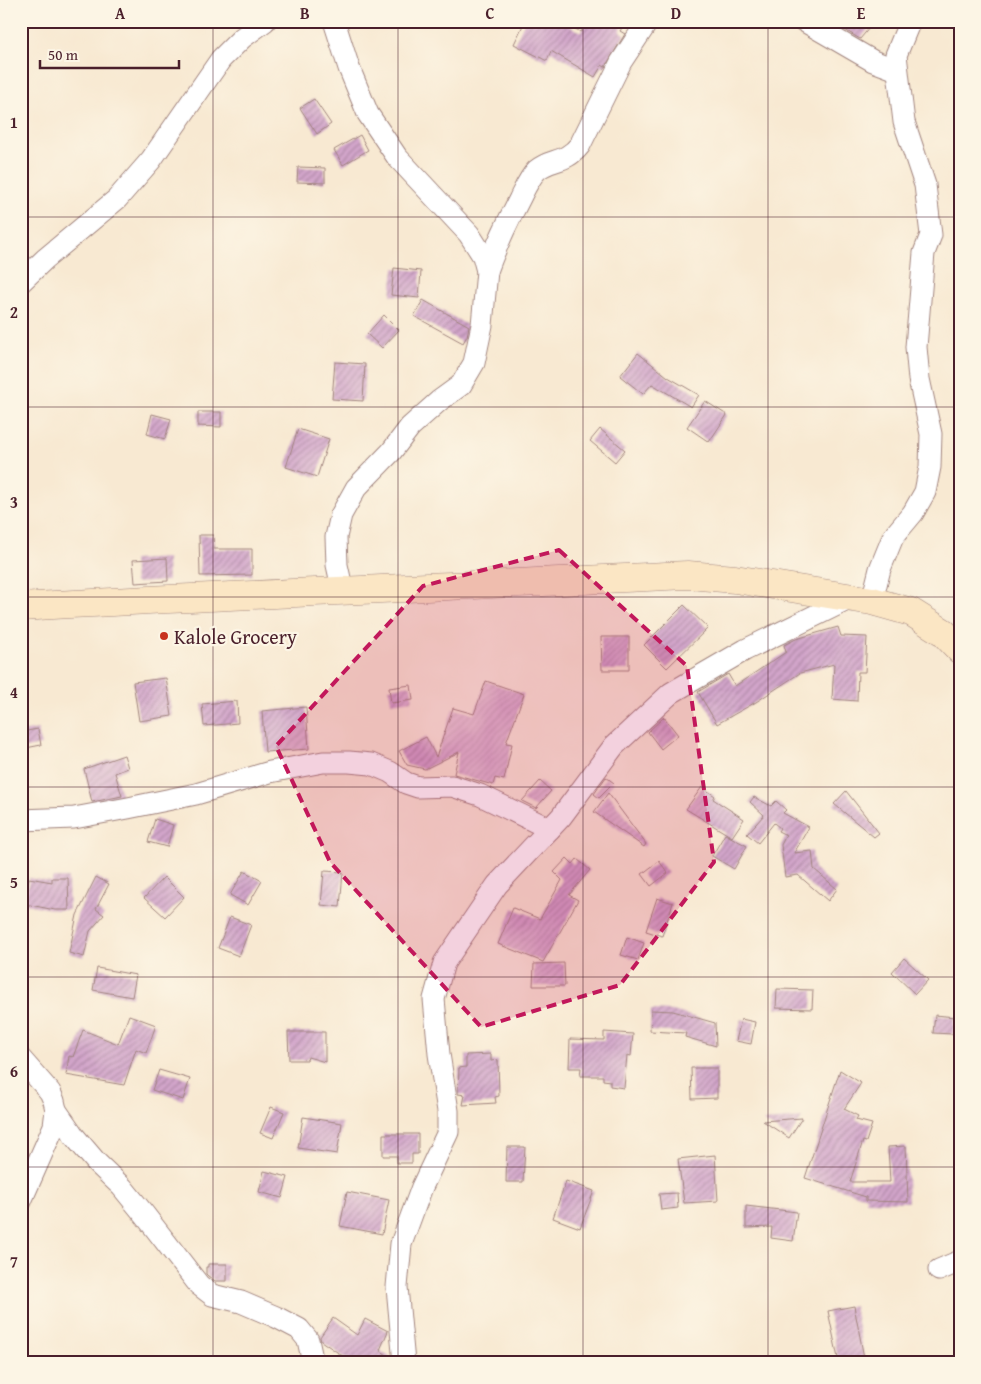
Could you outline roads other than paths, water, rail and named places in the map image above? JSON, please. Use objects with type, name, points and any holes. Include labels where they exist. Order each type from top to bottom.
[{"type":"street","points":[[21,282],[45,259],[117,199],[151,160],[221,59],[242,38],[265,21]]},
{"type":"street","points":[[334,21],[349,68],[368,114],[397,157],[469,234],[483,256],[487,270]]},
{"type":"street","points":[[343,592],[337,565],[336,537],[341,515],[356,488],[391,452],[410,427],[439,400],[461,385],[474,363],[482,325],[487,270],[500,236],[531,177],[539,169],[573,153],[580,145],[621,62],[648,21]]},
{"type":"street","points":[[804,21],[873,61],[897,70]]},
{"type":"street","points":[[404,1363],[397,1287],[401,1244],[422,1187],[448,1132],[448,1111],[438,1054],[434,999],[444,963],[492,893],[561,817],[614,746],[671,693],[744,650],[862,599],[880,569],[893,537],[913,513],[925,492],[930,467],[931,434],[919,379],[916,347],[924,253],[931,235],[925,185],[904,122],[896,55],[910,21]]},
{"type":"street","points":[[21,607],[201,596],[343,592],[688,575],[735,578],[862,599],[911,612],[943,632],[960,650]]},
{"type":"street","points":[[21,820],[74,818],[196,794],[270,772],[322,762],[349,762],[371,764],[390,772],[406,783],[418,787],[452,786],[480,795],[550,829]]},
{"type":"street","points":[[21,1060],[50,1092],[56,1110],[54,1126],[22,1200]]},
{"type":"street","points":[[56,1110],[74,1136],[97,1163],[122,1187],[199,1285],[212,1295],[241,1302],[299,1329],[308,1340],[313,1363]]},
{"type":"street","points":[[939,1270],[960,1261]]},
{"type":"place","name":"Kalole Grocery","points":[[164,636]]}]
